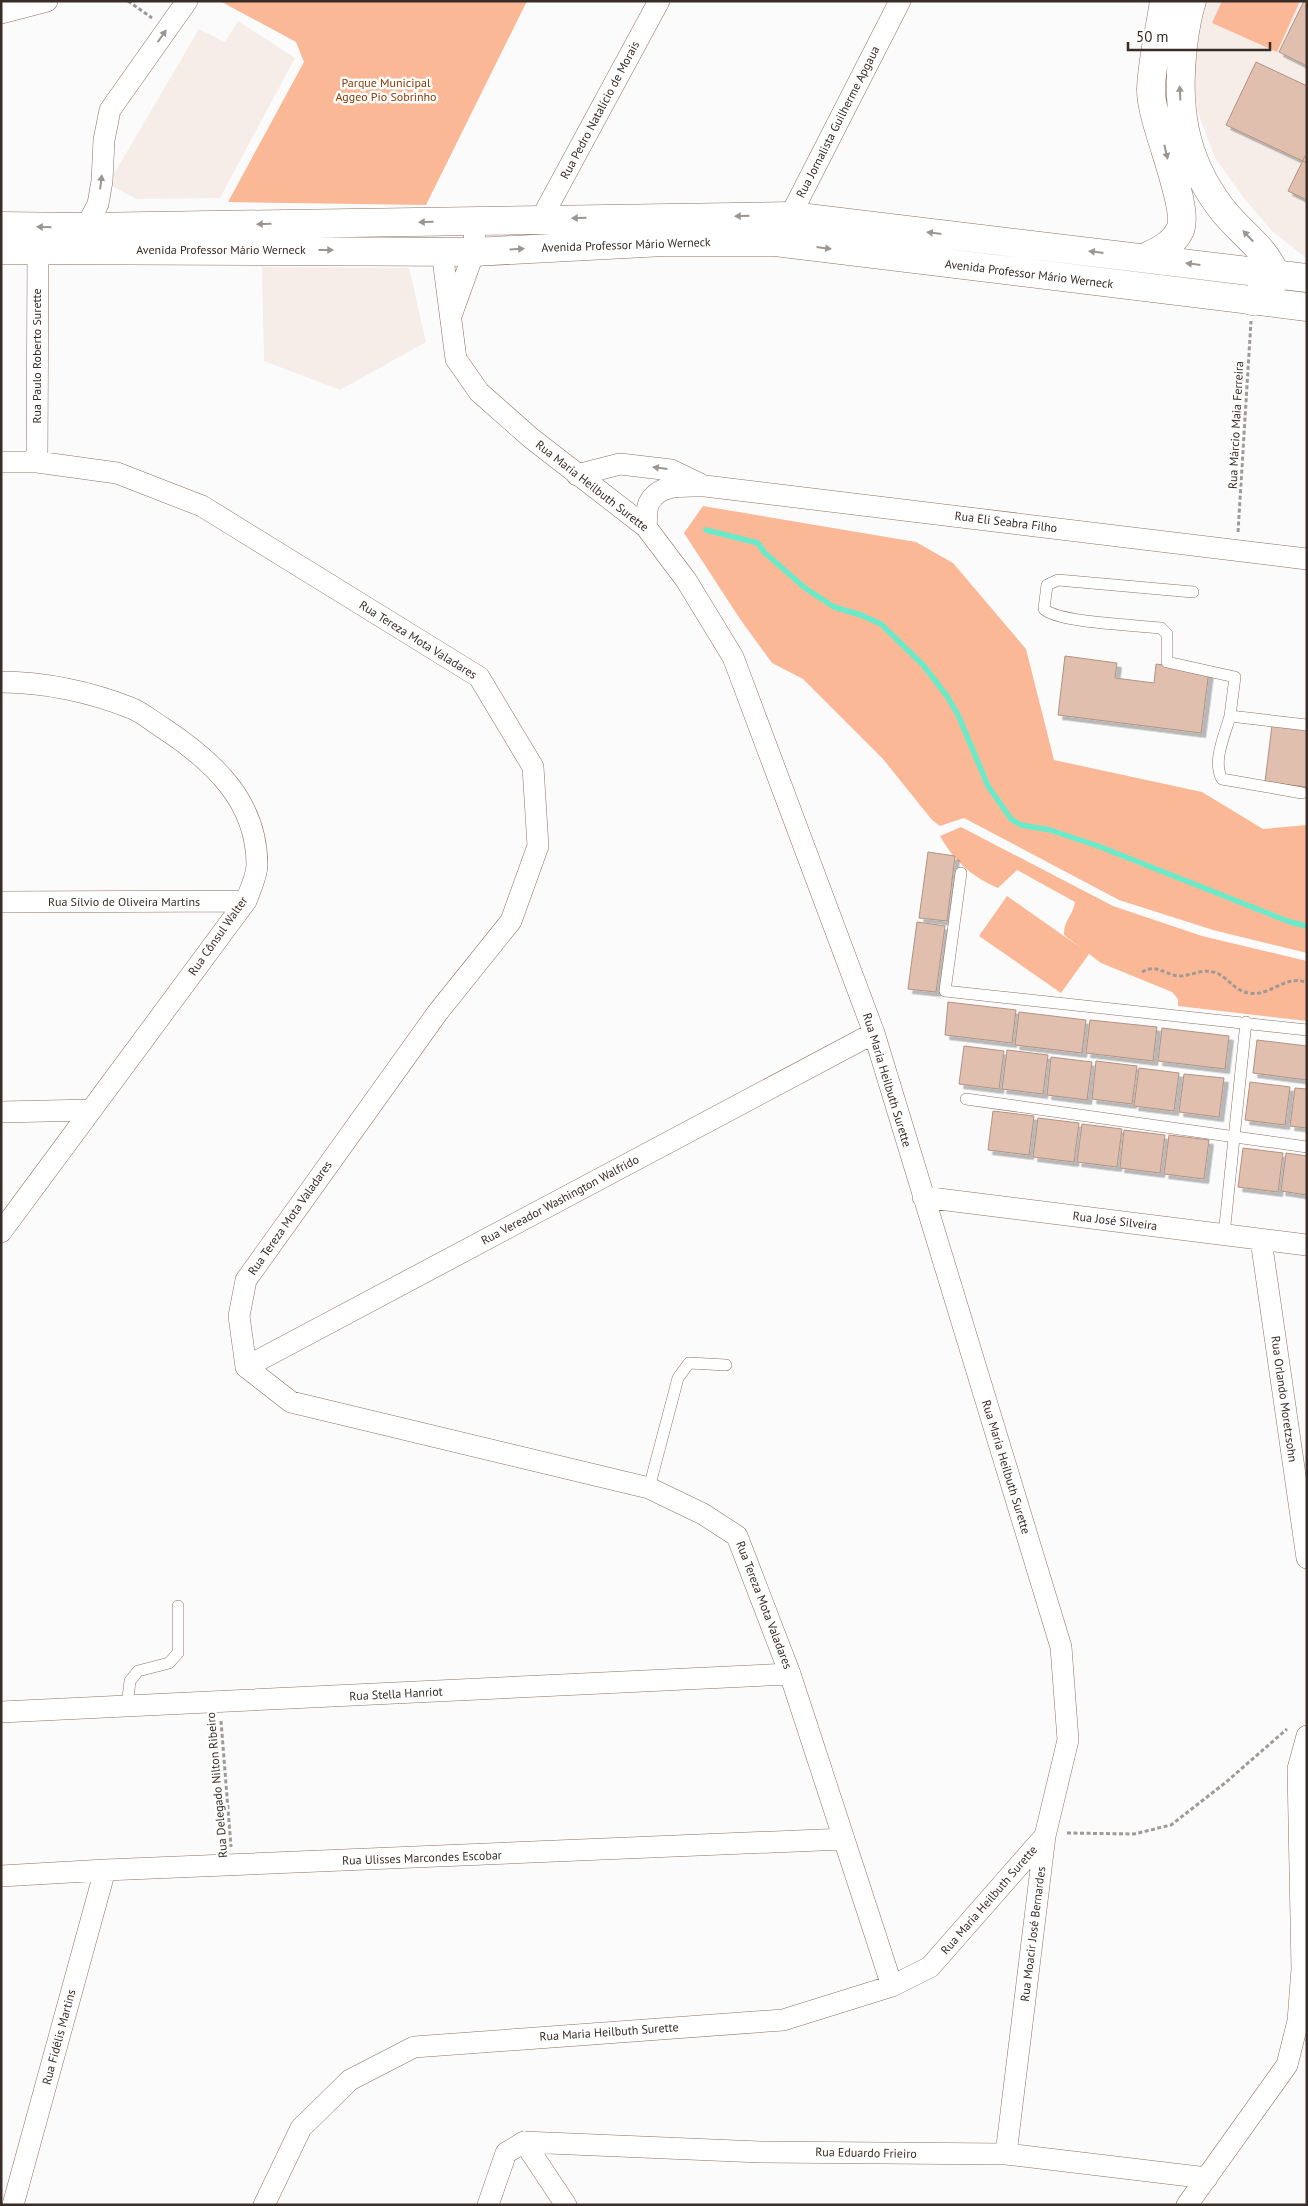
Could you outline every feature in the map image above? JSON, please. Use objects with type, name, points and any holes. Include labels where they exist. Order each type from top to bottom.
[{"type":"main road","points":[[1144,258],[1165,248],[1180,230],[1181,202],[1169,167],[1151,90],[1164,1]]},
{"type":"main road","points":[[1192,1],[1187,14],[1180,78],[1182,124],[1197,167],[1221,208],[1269,258],[1276,275],[1273,282],[1252,301]]},
{"type":"main road","name":"Avenida Professor Mário Werneck","points":[[1,250],[38,249],[85,238],[475,220],[790,216],[1307,278]]},
{"type":"main road","name":"Avenida Professor Mário Werneck","points":[[1,226],[85,238],[474,252],[664,242],[775,242],[1307,307]]},
{"type":"street","points":[[1,13],[47,1]]},
{"type":"street","points":[[85,238],[98,204],[102,181],[104,140],[110,110],[186,1]]},
{"type":"street","name":"Rua Pedro Natalício de Morais","points":[[541,219],[658,1]]},
{"type":"street","name":"Rua Jornalista Guilherme Apgaua","points":[[775,242],[900,1]]},
{"type":"street","points":[[449,320],[474,252],[475,220]]},
{"type":"street","name":"Rua Paulo Roberto Surette","points":[[37,462],[38,249]]},
{"type":"street","name":"Rua Maria Heilbuth Surette","points":[[264,2205],[301,2128],[350,2080],[414,2047],[783,2020],[892,1986],[930,1967],[1045,1836],[1068,1740],[1061,1647],[874,1032],[733,657],[686,580],[646,526],[577,475],[479,392],[456,359],[449,320],[442,251]]},
{"type":"street","name":"Rua Tereza Mota Valadares","points":[[1,462],[37,462],[117,473],[202,506],[479,677],[533,767],[538,846],[511,921],[438,1012],[246,1280],[239,1316],[246,1367],[291,1402],[649,1488],[703,1514],[737,1536],[790,1674],[892,1986]]},
{"type":"street","name":"Rua Eli Seabra Filho","points":[[577,475],[620,464],[671,470],[705,486]]},
{"type":"street","name":"Rua Eli Seabra Filho","points":[[646,526],[648,504],[657,492],[676,486],[705,486],[1307,559]]},
{"type":"street","name":"Rua Cônsul Walter","points":[[1,682],[71,689],[132,708],[185,742],[234,789],[252,826],[258,866],[246,901],[1,1232]]},
{"type":"street","name":"Rua Sílvio de Oliveira Martins","points":[[1,902],[246,901]]},
{"type":"street","name":"Rua Vereador Washington Walfrido","points":[[246,1367],[874,1032]]},
{"type":"street","points":[[1,1112],[90,1110]]},
{"type":"street","name":"Rua José Silveira","points":[[923,1197],[1307,1245]]},
{"type":"street","name":"Rua Orlando Moretzsohn","points":[[1262,1240],[1307,1558]]},
{"type":"street","name":"Rua Stella Hanriot","points":[[1,1712],[790,1674]]},
{"type":"street","points":[[1187,2205],[1287,2065],[1298,2022],[1302,1969],[1299,1731]]},
{"type":"street","name":"Rua Moacir José Bernardes","points":[[1006,2154],[1045,1836]]},
{"type":"street","name":"Rua Ulisses Marcondes Escobar","points":[[1,1876],[844,1839]]},
{"type":"street","name":"Rua Fidélis Martins","points":[[13,2205],[105,1870]]},
{"type":"street","points":[[488,2205],[506,2153],[524,2142],[566,2205]]},
{"type":"street","name":"Rua Eduardo Frieiro","points":[[524,2142],[760,2152],[1006,2154],[1207,2178]]},
{"type":"lane","points":[[1193,592],[1058,580],[1047,585],[1044,609],[1049,614],[1067,618],[1161,628],[1167,634],[1167,662],[1235,677],[1230,716],[1218,760],[1218,772],[1222,779],[1302,793]]},
{"type":"lane","points":[[1230,716],[1307,725]]},
{"type":"lane","points":[[961,873],[946,991],[1307,1030]]},
{"type":"lane","points":[[1224,1235],[1246,1022]]},
{"type":"lane","points":[[966,1099],[1307,1147]]},
{"type":"lane","points":[[649,1488],[678,1378],[688,1363],[726,1365]]},
{"type":"lane","points":[[127,1707],[130,1681],[138,1671],[169,1663],[178,1653],[178,1606]]},
{"type":"path","points":[[128,1],[167,29]]},
{"type":"path","name":"Rua Márcio Maia Ferreira","points":[[1237,550],[1252,301]]},
{"type":"path","points":[[1142,972],[1157,968],[1177,976],[1212,972],[1220,975],[1232,987],[1257,994],[1267,992],[1286,981],[1300,980],[1307,983]]},
{"type":"path","name":"Rua Delegado Nilton Ribeiro","points":[[219,1703],[232,1865]]},
{"type":"path","points":[[1045,1836],[1074,1831],[1134,1834],[1171,1825],[1225,1782],[1299,1731]]},
{"type":"shaded area","points":[[1207,1],[1307,1],[1307,259],[1272,231],[1243,197],[1215,158],[1197,110],[1192,62],[1200,18]]},
{"type":"shaded area","points":[[238,21],[295,58],[220,198],[137,199],[108,184],[199,29],[225,42]]},
{"type":"shaded area","points":[[262,267],[409,268],[426,342],[340,390],[264,361]]},
{"type":"green space","name":"Parque Municipal Aggeo Pio Sobrinho","points":[[220,1],[527,1],[426,205],[228,202],[304,62],[296,42]]},
{"type":"green space","points":[[1222,1],[1300,1],[1277,52],[1212,23]]},
{"type":"green space","points":[[703,506],[916,542],[953,563],[1026,649],[1054,760],[1202,792],[1263,829],[1307,825],[1307,953],[1213,930],[1119,900],[964,818],[940,826],[932,820],[883,759],[803,679],[772,663],[740,619],[684,533]]},
{"type":"green space","points":[[961,827],[1113,906],[1202,936],[1307,961],[1307,1021],[1178,1006],[1178,999],[1172,992],[1101,963],[1089,954],[1061,993],[979,936],[1007,896],[1081,948],[1064,935],[1065,926],[1075,902],[1017,870],[998,888],[972,873],[958,861],[940,836]]},
{"type":"building","points":[[1304,1],[1307,1],[1307,66],[1279,52]]},
{"type":"building","points":[[1256,62],[1307,86],[1307,163],[1226,125]]},
{"type":"building","points":[[1305,156],[1307,156],[1307,200],[1288,191]]},
{"type":"building","points":[[1065,656],[1117,663],[1115,678],[1154,683],[1156,664],[1209,671],[1201,733],[1058,715]]},
{"type":"building","points":[[1272,725],[1307,728],[1307,787],[1265,782]]},
{"type":"building","points":[[928,852],[955,856],[947,921],[919,918]]},
{"type":"building","points":[[917,922],[945,926],[936,992],[908,989]]},
{"type":"building","points":[[948,1002],[1016,1010],[1012,1043],[945,1035]]},
{"type":"building","points":[[1019,1012],[1086,1020],[1082,1053],[1015,1045]]},
{"type":"building","points":[[1090,1020],[1157,1027],[1153,1061],[1086,1053]]},
{"type":"building","points":[[1162,1028],[1229,1036],[1225,1069],[1158,1061]]},
{"type":"building","points":[[1257,1040],[1307,1046],[1307,1080],[1253,1073]]},
{"type":"building","points":[[964,1046],[1004,1051],[999,1089],[959,1084]]},
{"type":"building","points":[[1007,1050],[1048,1055],[1043,1094],[1002,1089]]},
{"type":"building","points":[[1051,1057],[1092,1062],[1087,1100],[1047,1095]]},
{"type":"building","points":[[1096,1061],[1137,1066],[1132,1104],[1092,1099]]},
{"type":"building","points":[[1139,1068],[1179,1073],[1174,1111],[1134,1106]]},
{"type":"building","points":[[1184,1074],[1224,1078],[1219,1117],[1179,1112]]},
{"type":"building","points":[[1250,1082],[1290,1087],[1285,1125],[1245,1120]]},
{"type":"building","points":[[1295,1088],[1307,1089],[1307,1128],[1290,1126]]},
{"type":"building","points":[[993,1111],[1034,1116],[1029,1155],[988,1150]]},
{"type":"building","points":[[1038,1118],[1079,1123],[1074,1162],[1033,1157]]},
{"type":"building","points":[[1082,1124],[1122,1129],[1117,1167],[1077,1162]]},
{"type":"building","points":[[1124,1130],[1165,1135],[1160,1173],[1120,1168]]},
{"type":"building","points":[[1169,1135],[1209,1140],[1204,1179],[1164,1174]]},
{"type":"building","points":[[1243,1148],[1283,1153],[1278,1192],[1238,1187]]},
{"type":"building","points":[[1286,1153],[1307,1156],[1307,1195],[1281,1191]]},
{"type":"waterway","points":[[706,530],[758,543],[764,552],[805,588],[834,607],[861,615],[881,624],[924,666],[947,696],[959,717],[988,786],[1011,819],[1021,825],[1050,830],[1098,846],[1290,922],[1307,926]]}]
